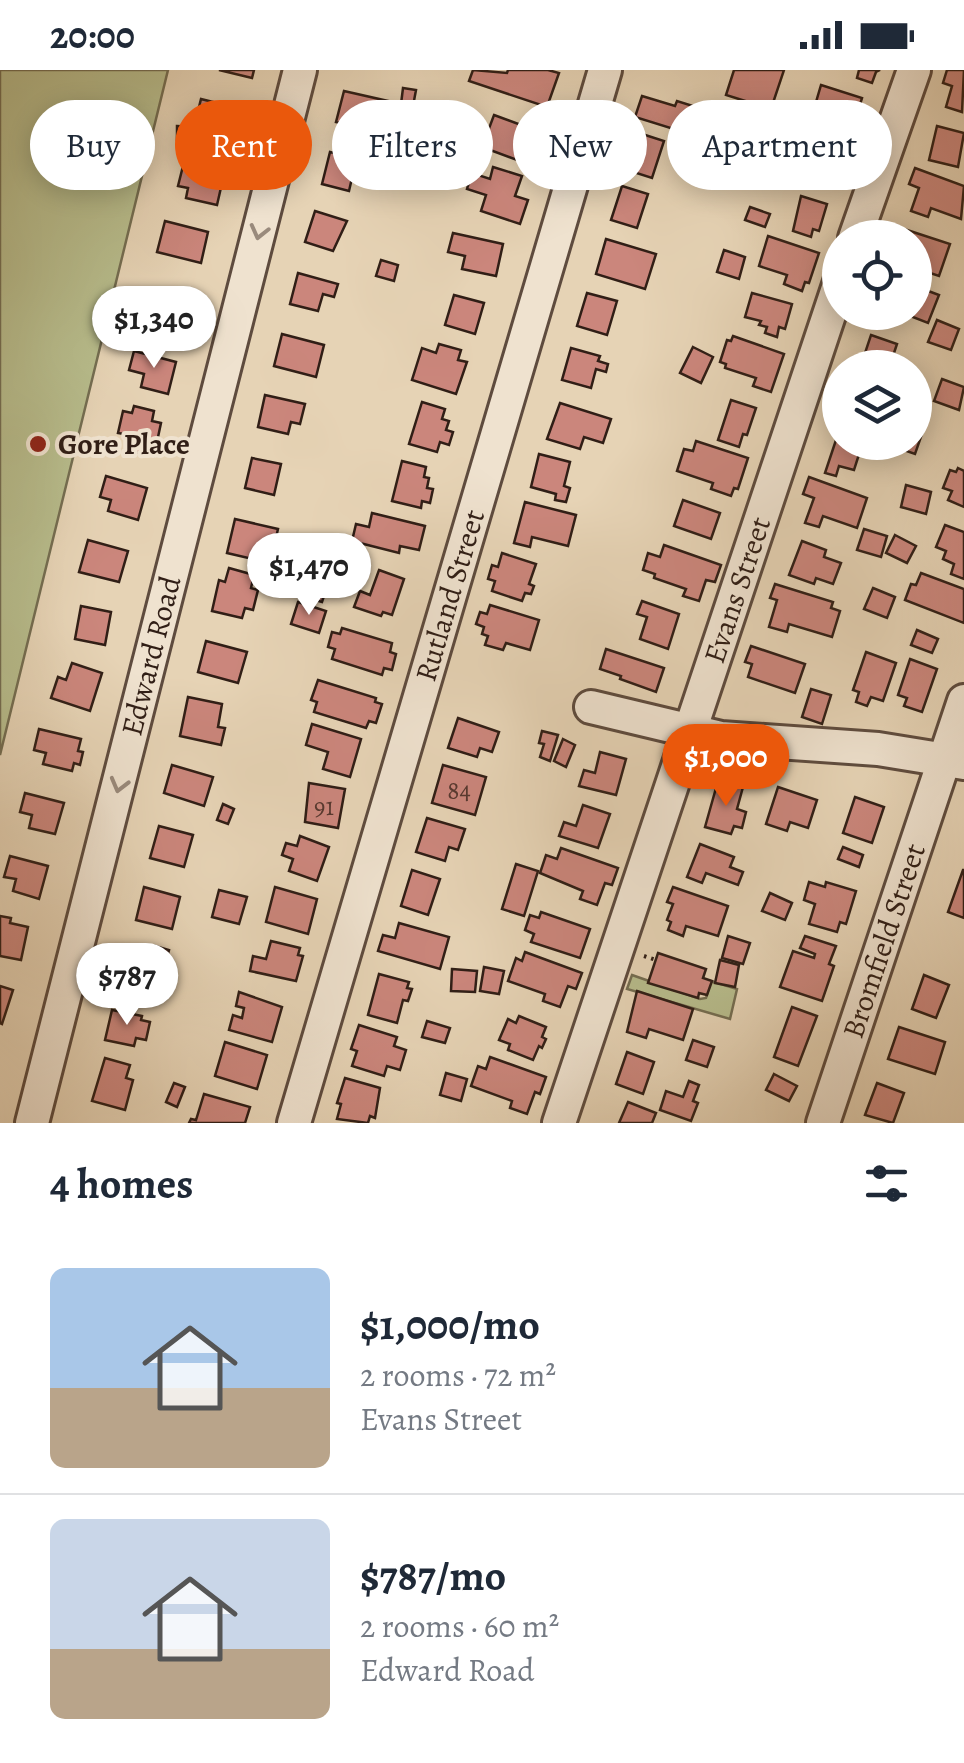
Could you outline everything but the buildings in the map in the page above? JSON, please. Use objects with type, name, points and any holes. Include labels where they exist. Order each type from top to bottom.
[{"type":"street","name":"Edward Road","points":[[32,1123],[300,70]]},
{"type":"street","name":"Rutland Street","points":[[294,1123],[605,70]]},
{"type":"street","points":[[861,220],[914,70]]},
{"type":"street","name":"Evans Street","points":[[559,1123],[824,330]]},
{"type":"street","name":"Bromfield Street","points":[[823,1123],[954,761],[964,701]]},
{"type":"street","points":[[591,707],[690,732],[754,742],[878,749],[954,761]]},
{"type":"green space","name":"Gore Place","points":[[0,70],[168,70],[155,123],[155,100],[30,100],[30,190],[139,190],[0,755]]},
{"type":"green space","points":[[632,975],[700,999],[706,998],[711,981],[737,989],[730,1019],[627,989]]},
{"type":"place","name":"Gore Place","points":[[38,444]]}]
